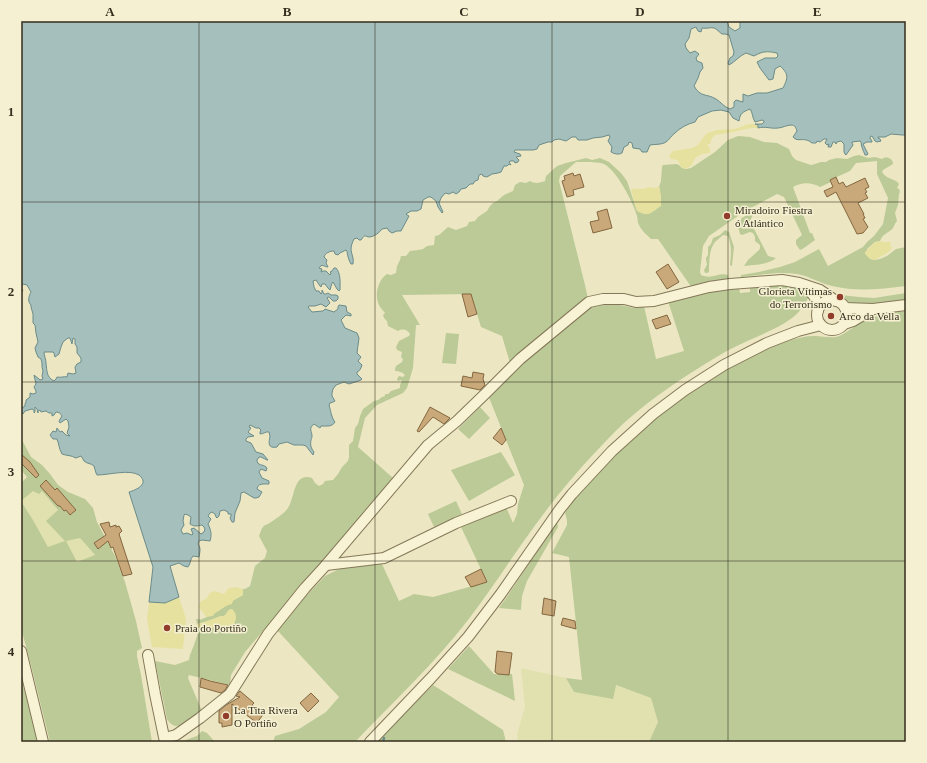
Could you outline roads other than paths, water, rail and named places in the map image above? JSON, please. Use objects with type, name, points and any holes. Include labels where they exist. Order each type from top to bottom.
[{"type":"street","points":[[148,655],[165,740],[176,735],[230,694],[268,634],[305,588],[428,445],[457,421],[520,359],[589,302],[603,299],[624,299],[636,302],[654,301],[709,287],[782,280],[799,283],[820,290],[836,300],[845,308],[847,316],[844,324]]},
{"type":"street","points":[[799,283],[812,293],[817,304],[819,318],[825,328],[830,330],[840,328],[844,324],[853,321],[873,309]]},
{"type":"street","points":[[819,318],[820,307],[823,303],[836,300]]},
{"type":"street","points":[[845,308],[873,309],[906,305]]},
{"type":"street","points":[[370,742],[468,637],[500,595],[560,509],[612,451],[652,414],[685,390],[724,365],[767,343],[798,331],[819,318]]},
{"type":"street","points":[[326,565],[384,558],[456,523],[511,501]]},
{"type":"street","points":[[21,651],[43,742]]},
{"type":"water","points":[[21,21],[727,21],[729,27],[735,31],[740,28],[740,23],[738,21],[906,21],[906,135],[891,134],[885,137],[878,137],[881,141],[877,142],[872,136],[870,137],[872,142],[863,144],[868,154],[867,155],[865,155],[860,141],[852,142],[853,145],[846,155],[844,152],[844,144],[841,141],[837,142],[836,144],[833,142],[831,147],[828,147],[829,144],[827,145],[825,143],[827,139],[812,143],[806,140],[795,139],[793,137],[797,131],[792,125],[781,128],[758,128],[758,125],[755,124],[762,124],[764,121],[762,120],[755,122],[750,109],[742,113],[739,121],[733,118],[729,112],[721,110],[712,111],[698,117],[695,122],[681,128],[666,142],[650,145],[647,152],[642,152],[640,149],[633,148],[632,143],[629,142],[628,145],[624,147],[622,153],[612,153],[612,147],[608,141],[610,137],[609,135],[587,140],[578,140],[576,137],[572,137],[566,141],[559,139],[539,145],[537,149],[533,150],[515,150],[514,152],[520,154],[521,156],[516,157],[519,160],[518,162],[515,163],[514,161],[510,161],[509,162],[511,165],[509,164],[504,166],[501,172],[487,177],[483,176],[482,174],[479,175],[478,180],[466,188],[461,189],[456,194],[453,192],[449,194],[445,193],[439,203],[443,212],[442,213],[436,201],[431,197],[428,197],[423,200],[421,209],[411,211],[406,214],[409,216],[401,231],[392,233],[387,228],[382,229],[372,237],[364,236],[361,240],[357,238],[354,239],[351,249],[353,264],[350,263],[346,250],[338,255],[335,254],[334,251],[327,253],[324,257],[327,260],[326,263],[328,267],[322,265],[319,268],[322,269],[321,272],[326,271],[330,275],[330,272],[334,268],[338,270],[340,290],[339,291],[337,289],[333,282],[330,290],[325,284],[322,284],[321,287],[316,280],[313,281],[314,287],[316,291],[319,291],[321,294],[322,290],[324,294],[328,293],[338,296],[338,299],[333,301],[328,297],[327,298],[330,303],[326,307],[321,304],[308,307],[312,312],[323,311],[325,309],[334,312],[338,309],[339,305],[346,306],[347,312],[351,314],[351,316],[346,315],[341,320],[345,328],[357,333],[359,338],[357,353],[361,357],[358,361],[362,365],[357,374],[362,379],[349,384],[344,382],[336,385],[333,389],[332,396],[335,401],[329,405],[335,422],[331,425],[321,426],[320,428],[314,424],[311,427],[311,448],[314,452],[313,455],[306,446],[303,445],[294,445],[287,442],[279,444],[277,447],[272,447],[269,444],[269,432],[260,434],[261,430],[259,428],[250,425],[249,427],[251,428],[248,432],[254,436],[248,437],[246,441],[251,443],[256,452],[263,454],[268,460],[259,457],[257,462],[267,468],[266,471],[261,469],[259,472],[262,478],[269,481],[269,484],[261,484],[258,486],[257,489],[262,492],[259,497],[256,498],[244,492],[241,493],[234,522],[232,522],[230,518],[231,514],[228,514],[228,512],[224,510],[220,511],[217,518],[215,514],[212,512],[210,513],[208,516],[211,519],[208,524],[211,532],[210,541],[199,541],[199,557],[193,556],[188,567],[179,563],[170,566],[179,597],[165,603],[149,602],[153,567],[129,492],[135,490],[143,484],[142,478],[135,473],[130,472],[97,475],[94,466],[85,462],[81,456],[76,458],[62,454],[57,439],[53,439],[50,435],[53,431],[56,432],[57,428],[60,432],[62,431],[66,435],[70,436],[67,433],[69,427],[68,421],[66,419],[60,423],[59,421],[62,416],[60,413],[56,412],[52,416],[52,413],[46,411],[41,412],[40,410],[38,413],[35,407],[34,413],[34,410],[32,409],[25,411],[23,414],[21,411],[25,406],[26,400],[30,397],[30,393],[36,393],[34,387],[36,384],[34,375],[40,380],[43,379],[43,371],[41,359],[38,357],[35,348],[38,342],[29,300],[31,292],[27,285],[22,285],[23,291],[21,293]],"holes":[[[696,27],[698,31],[701,32],[702,28],[713,28],[722,34],[729,35],[734,52],[728,63],[729,65],[746,53],[754,56],[765,52],[777,53],[778,56],[776,58],[765,58],[757,62],[769,80],[773,79],[775,69],[780,66],[785,71],[787,76],[783,88],[767,93],[757,93],[748,96],[743,94],[743,102],[736,100],[734,102],[734,107],[730,109],[716,99],[701,94],[694,86],[703,68],[702,63],[697,61],[696,58],[699,54],[695,51],[690,53],[685,44],[689,38],[691,29]],[[70,338],[72,344],[73,338],[75,339],[77,353],[81,358],[81,362],[75,367],[76,373],[68,373],[67,377],[57,377],[54,381],[47,373],[44,352],[53,352],[55,357],[59,354],[63,342]],[[185,514],[191,517],[190,524],[195,526],[202,525],[205,529],[204,532],[201,534],[194,528],[191,529],[192,535],[187,533],[183,534],[181,530],[184,525]]]},
{"type":"waterway","points":[[383,742],[384,738]]},
{"type":"place","name":"Miradoiro Fiestra ó Atlántico","points":[[727,216]]},
{"type":"place","name":"Glorieta Vítimas do Terrorismo","points":[[840,297]]},
{"type":"place","name":"Arco da Vella","points":[[831,316]]},
{"type":"place","name":"Praia do Portiño","points":[[167,628]]},
{"type":"place","name":"La Tita Rivera O Portiño","points":[[226,716]]}]
